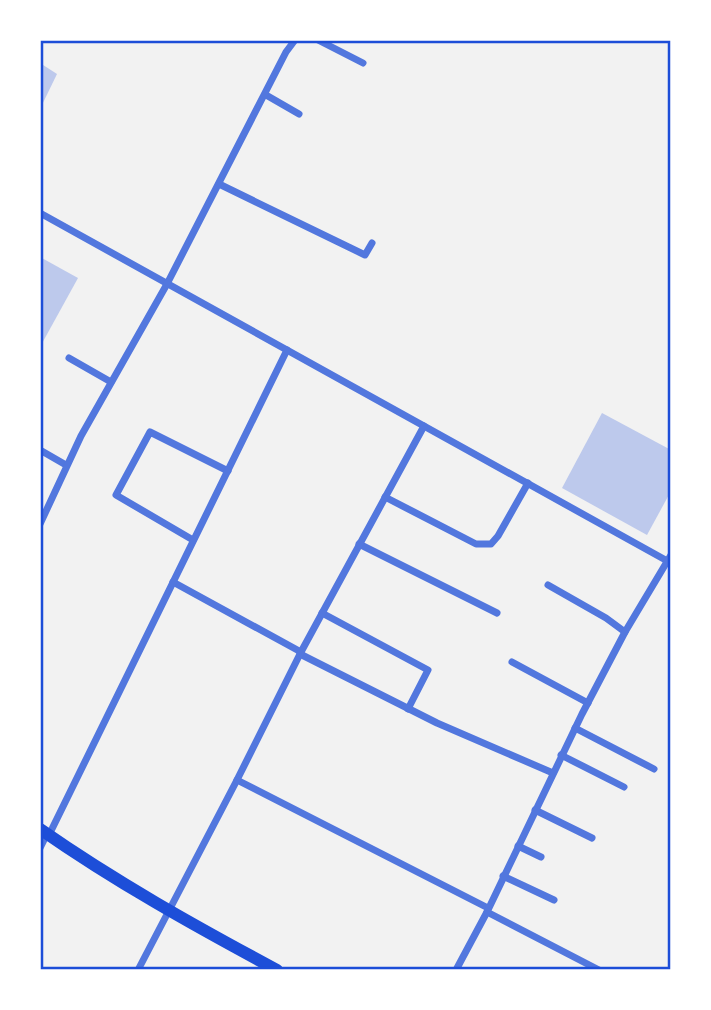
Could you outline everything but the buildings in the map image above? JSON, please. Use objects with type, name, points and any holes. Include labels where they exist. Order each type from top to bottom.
[{"type":"main road","points":[[45,833],[104,873],[276,970]]},
{"type":"street","points":[[40,524],[66,465],[167,284],[286,52],[295,40]]},
{"type":"street","points":[[318,40],[363,63]]},
{"type":"street","points":[[265,95],[299,114]]},
{"type":"street","points":[[219,184],[365,255],[372,243]]},
{"type":"street","points":[[40,213],[670,560],[625,632],[561,755],[456,970]]},
{"type":"street","points":[[40,848],[45,833],[287,350]]},
{"type":"street","points":[[69,358],[111,382]]},
{"type":"street","points":[[138,970],[300,653],[424,426]]},
{"type":"street","points":[[193,540],[116,495],[150,432],[228,471]]},
{"type":"street","points":[[40,450],[66,465]]},
{"type":"street","points":[[385,497],[476,544],[491,544],[528,483]]},
{"type":"street","points":[[359,544],[497,613]]},
{"type":"street","points":[[173,582],[408,709],[553,773]]},
{"type":"street","points":[[548,585],[625,632]]},
{"type":"street","points":[[322,613],[428,670],[408,709]]},
{"type":"street","points":[[512,662],[588,703]]},
{"type":"street","points":[[575,728],[654,769]]},
{"type":"street","points":[[561,755],[624,787]]},
{"type":"street","points":[[237,780],[599,970]]},
{"type":"street","points":[[534,810],[592,838]]},
{"type":"street","points":[[518,846],[541,857]]},
{"type":"street","points":[[503,876],[554,900]]}]
